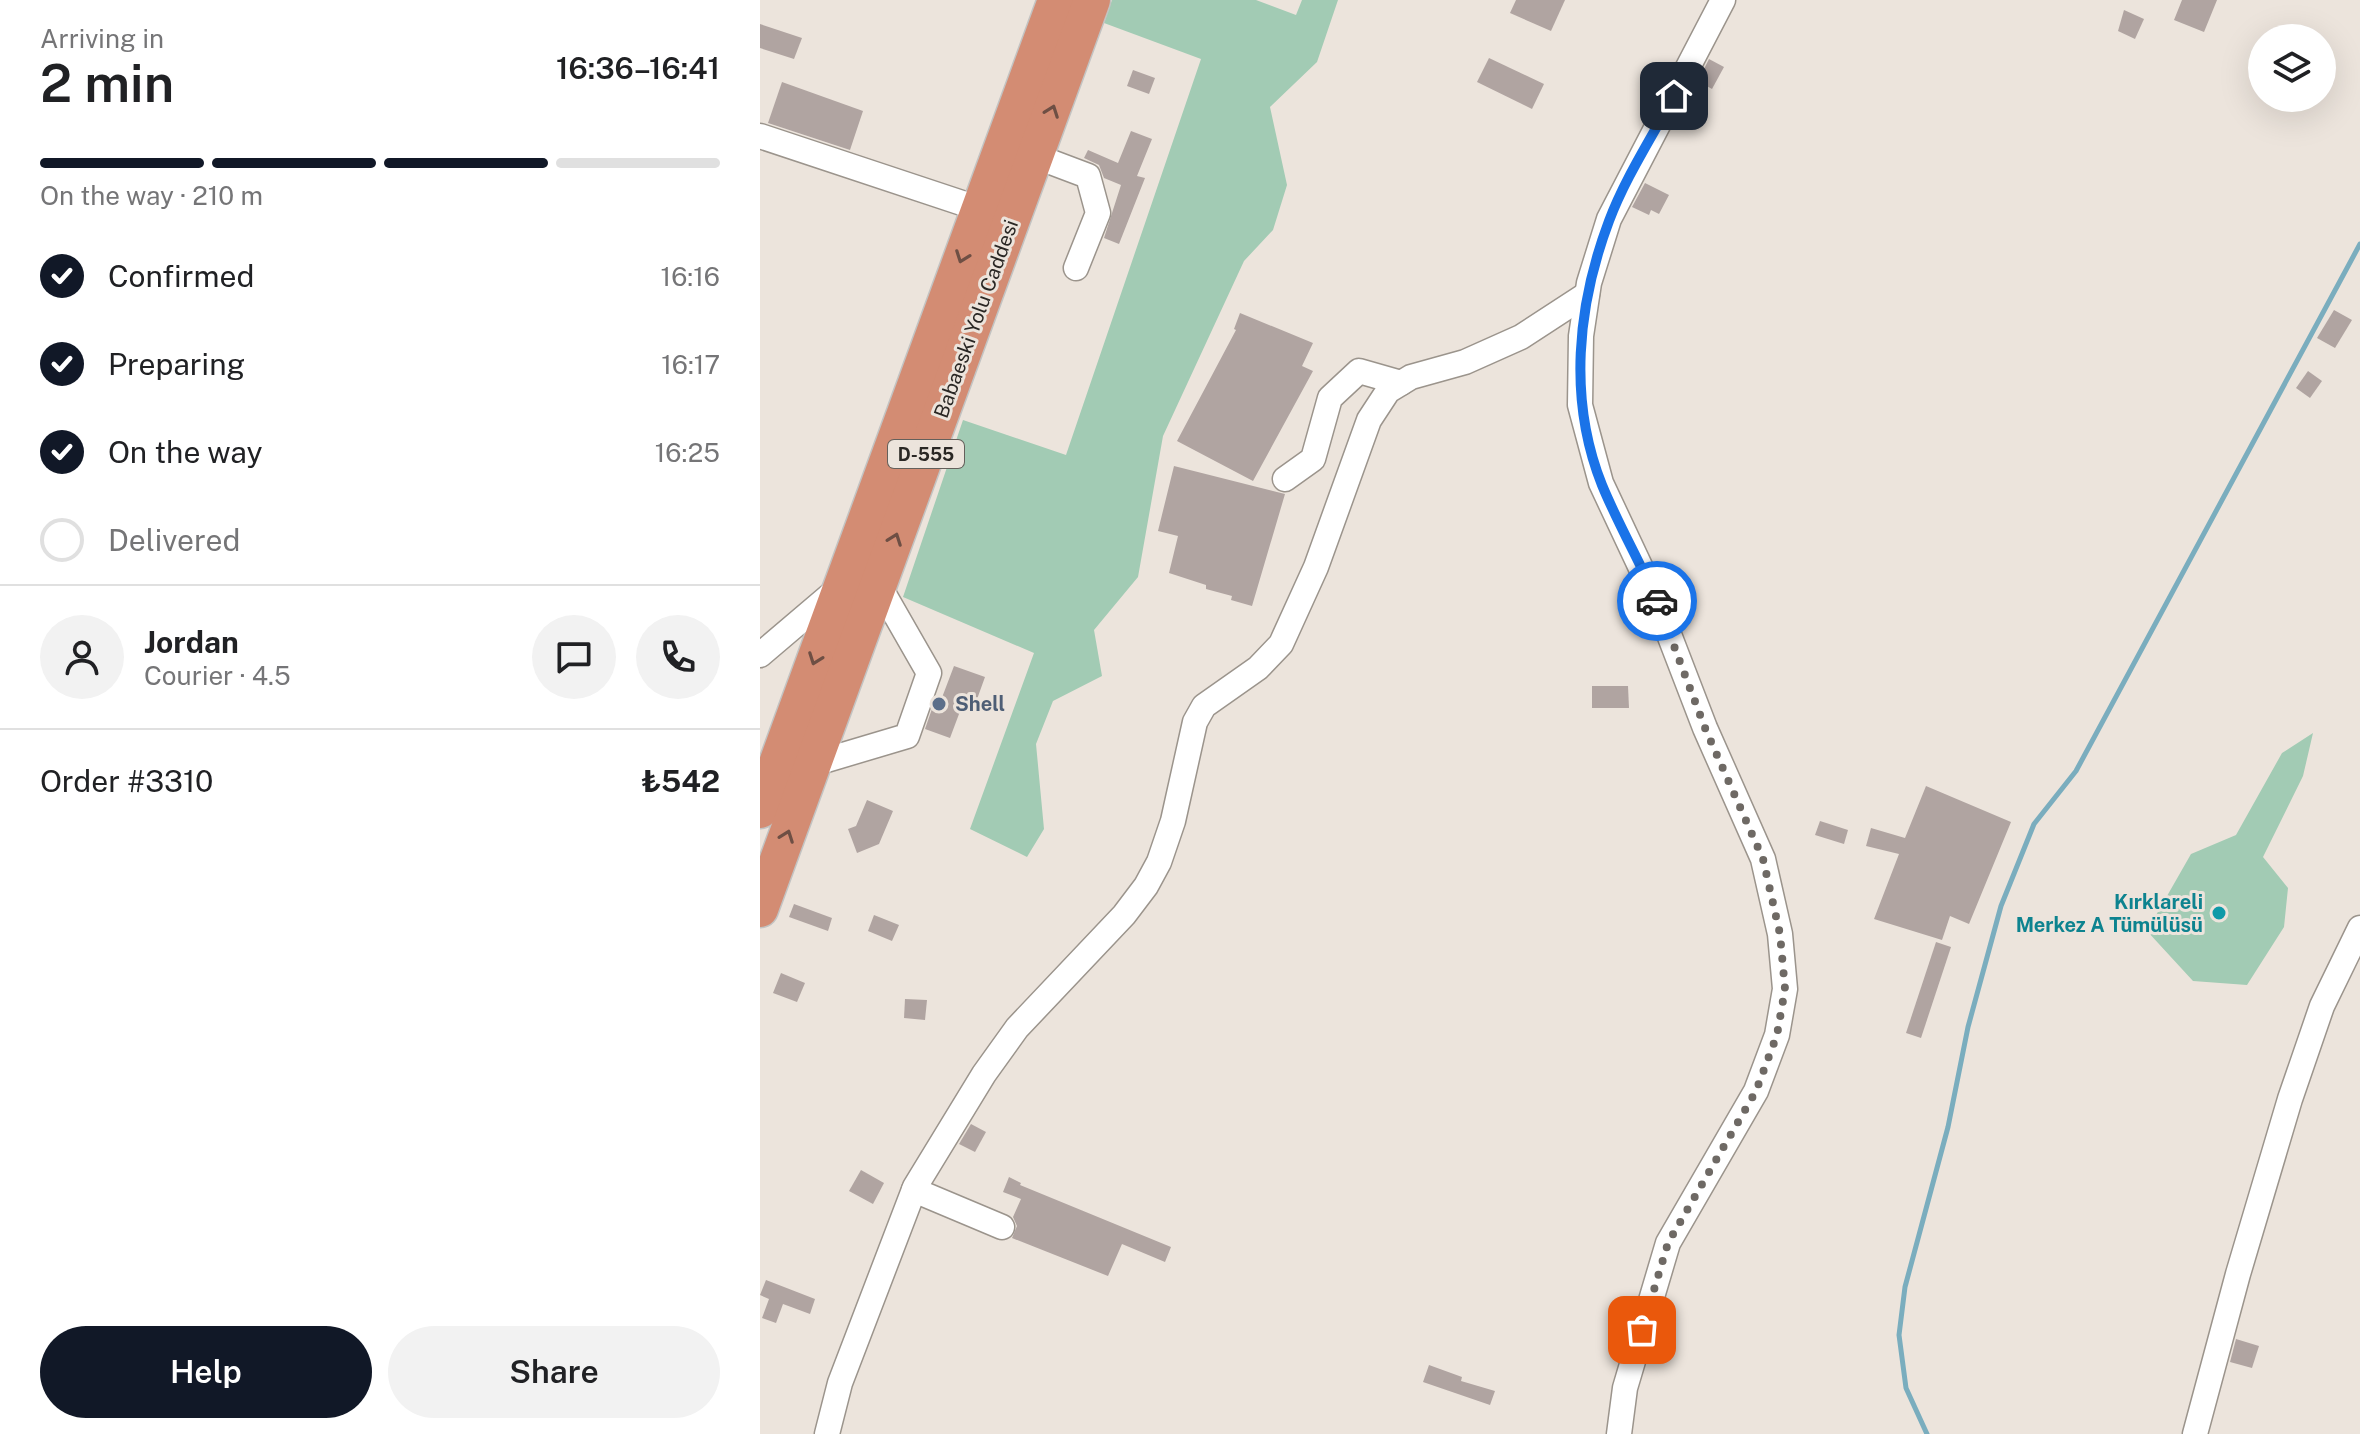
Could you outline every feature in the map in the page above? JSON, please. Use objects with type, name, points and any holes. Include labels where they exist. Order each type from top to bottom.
[{"type":"highway","name":"Babaeski Yolu Caddesi","points":[[760,810],[1056,0]]},
{"type":"highway","name":"Babaeski Yolu Caddesi","points":[[760,909],[1092,0]]},
{"type":"street","points":[[1619,1434],[1625,1388],[1668,1243],[1756,1091],[1777,1035],[1785,989],[1780,934],[1763,859],[1705,728],[1655,598],[1601,483],[1580,405],[1581,336],[1587,294],[1609,219],[1723,0]]},
{"type":"street","points":[[760,136],[980,209]]},
{"type":"street","points":[[1035,156],[1088,176],[1098,213],[1076,268]]},
{"type":"street","points":[[827,1434],[840,1383],[914,1190],[984,1074],[1017,1028],[1124,915],[1146,886],[1159,862],[1173,821],[1195,722],[1204,706],[1249,676],[1281,644],[1295,619],[1316,567],[1369,420],[1388,391],[1401,383],[1465,362],[1521,337],[1587,294]]},
{"type":"street","points":[[1285,479],[1313,459],[1330,398],[1359,371],[1401,383]]},
{"type":"street","points":[[813,764],[907,736],[929,673],[878,584]]},
{"type":"street","points":[[760,655],[842,585]]},
{"type":"street","points":[[2195,1434],[2290,1099],[2322,1006],[2360,928]]},
{"type":"street","points":[[914,1190],[1002,1227]]},
{"type":"green space","points":[[1112,0],[1256,0],[1296,15],[1302,0],[1338,0],[1317,62],[1270,107],[1287,185],[1273,230],[1244,261],[1163,436],[1138,577],[1094,630],[1102,676],[1053,701],[1036,744],[1044,829],[1027,857],[970,829],[1034,653],[903,597],[963,420],[1066,455],[1201,59],[1104,23]]},
{"type":"green space","points":[[2313,733],[2303,776],[2263,857],[2288,888],[2284,927],[2247,985],[2193,981],[2147,931],[2191,854],[2236,835],[2282,753]]},
{"type":"building","points":[[1516,0],[1565,0],[1551,31],[1510,13]]},
{"type":"building","points":[[2182,0],[2217,0],[2204,32],[2174,20]]},
{"type":"building","points":[[2124,10],[2144,19],[2135,39],[2118,31]]},
{"type":"building","points":[[760,24],[802,38],[794,59],[760,48]]},
{"type":"building","points":[[1489,58],[1544,84],[1532,109],[1477,82]]},
{"type":"building","points":[[1709,59],[1724,67],[1712,89],[1698,81]]},
{"type":"building","points":[[1133,70],[1155,78],[1149,94],[1127,86]]},
{"type":"building","points":[[782,82],[863,111],[850,150],[768,123]]},
{"type":"building","points":[[1131,131],[1152,139],[1137,176],[1145,178],[1119,244],[1104,238],[1121,185],[1104,178],[1099,165],[1084,158],[1088,150],[1118,163]]},
{"type":"building","points":[[1645,183],[1669,195],[1659,214],[1651,210],[1649,215],[1632,207]]},
{"type":"building","points":[[2334,310],[2352,320],[2335,348],[2317,338]]},
{"type":"building","points":[[1240,313],[1313,343],[1302,366],[1313,371],[1253,481],[1177,441],[1236,330]]},
{"type":"building","points":[[2308,371],[2322,381],[2310,398],[2296,388]]},
{"type":"building","points":[[1174,466],[1285,494],[1252,606],[1231,600],[1232,596],[1206,589],[1206,585],[1169,573],[1178,536],[1158,531]]},
{"type":"building","points":[[954,666],[985,677],[976,702],[965,698],[950,738],[925,729],[933,706],[938,708]]},
{"type":"building","points":[[1592,686],[1628,686],[1629,708],[1592,708]]},
{"type":"building","points":[[1926,786],[2011,822],[1969,924],[1950,916],[1942,940],[1874,919],[1899,854],[1866,846],[1871,828],[1905,838]]},
{"type":"building","points":[[867,800],[893,811],[879,844],[857,853],[848,829],[856,826]]},
{"type":"building","points":[[1820,821],[1848,830],[1844,844],[1815,835]]},
{"type":"building","points":[[794,904],[832,918],[828,931],[789,917]]},
{"type":"building","points":[[874,915],[899,925],[892,941],[868,931]]},
{"type":"building","points":[[1936,942],[1951,947],[1921,1038],[1906,1033]]},
{"type":"building","points":[[781,973],[805,983],[797,1002],[773,993]]},
{"type":"building","points":[[905,999],[927,1000],[925,1020],[904,1018]]},
{"type":"building","points":[[971,1124],[986,1132],[975,1152],[959,1144]]},
{"type":"building","points":[[861,1170],[884,1183],[873,1204],[849,1191]]},
{"type":"building","points":[[1009,1177],[1020,1185],[1171,1247],[1165,1262],[1122,1244],[1108,1276],[1012,1238],[1017,1226],[1013,1217],[1021,1199],[1003,1192]]},
{"type":"building","points":[[766,1280],[815,1299],[810,1314],[783,1304],[776,1323],[762,1318],[769,1299],[760,1295]]},
{"type":"building","points":[[2236,1339],[2259,1346],[2252,1368],[2230,1362]]},
{"type":"building","points":[[1429,1365],[1462,1377],[1461,1381],[1495,1391],[1490,1405],[1423,1382]]},
{"type":"waterway","points":[[1927,1434],[1906,1388],[1899,1335],[1905,1287],[1948,1127],[1968,1027],[2001,906],[2034,824],[2076,771],[2360,244]]},
{"type":"way so far","points":[[1642,1330],[1668,1243],[1756,1091],[1777,1035],[1785,989],[1780,934],[1763,859],[1705,728],[1657,601]]},
{"type":"place","name":"Shell","points":[[939,704]]},
{"type":"place","name":"Kırklareli Merkez A Tümülüsü","points":[[2219,913]]},
{"type":"route","points":[[1657,601],[1601,483],[1580,405],[1581,336],[1589,283],[1609,219],[1674,96]]}]
